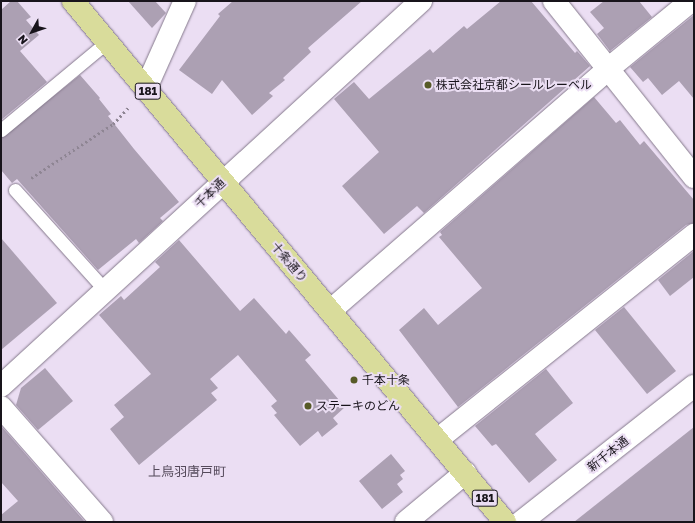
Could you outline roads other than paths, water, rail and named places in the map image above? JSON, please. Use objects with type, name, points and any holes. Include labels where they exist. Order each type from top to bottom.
[{"type":"main road","name":"十条通り","points":[[73,1],[505,522]]},
{"type":"street","points":[[146,88],[185,1]]},
{"type":"street","name":"千本通","points":[[1,386],[421,1]]},
{"type":"street","points":[[554,1],[694,177]]},
{"type":"street","points":[[330,311],[608,69],[691,1]]},
{"type":"street","points":[[437,440],[694,235]]},
{"type":"street","name":"新千本通","points":[[521,522],[694,386]]},
{"type":"street","points":[[1,408],[102,522]]},
{"type":"street","points":[[406,522],[464,473]]},
{"type":"lane","points":[[1,130],[107,42]]},
{"type":"lane","points":[[15,190],[105,290]]},
{"type":"place","name":"株式会社京都シールレーベル","points":[[428,85]]},
{"type":"place","name":"千本十条","points":[[354,380]]},
{"type":"place","name":"ステーキのどん","points":[[308,406]]},
{"type":"district","name":"上鳥羽唐戸町","points":[[187,471]]}]
